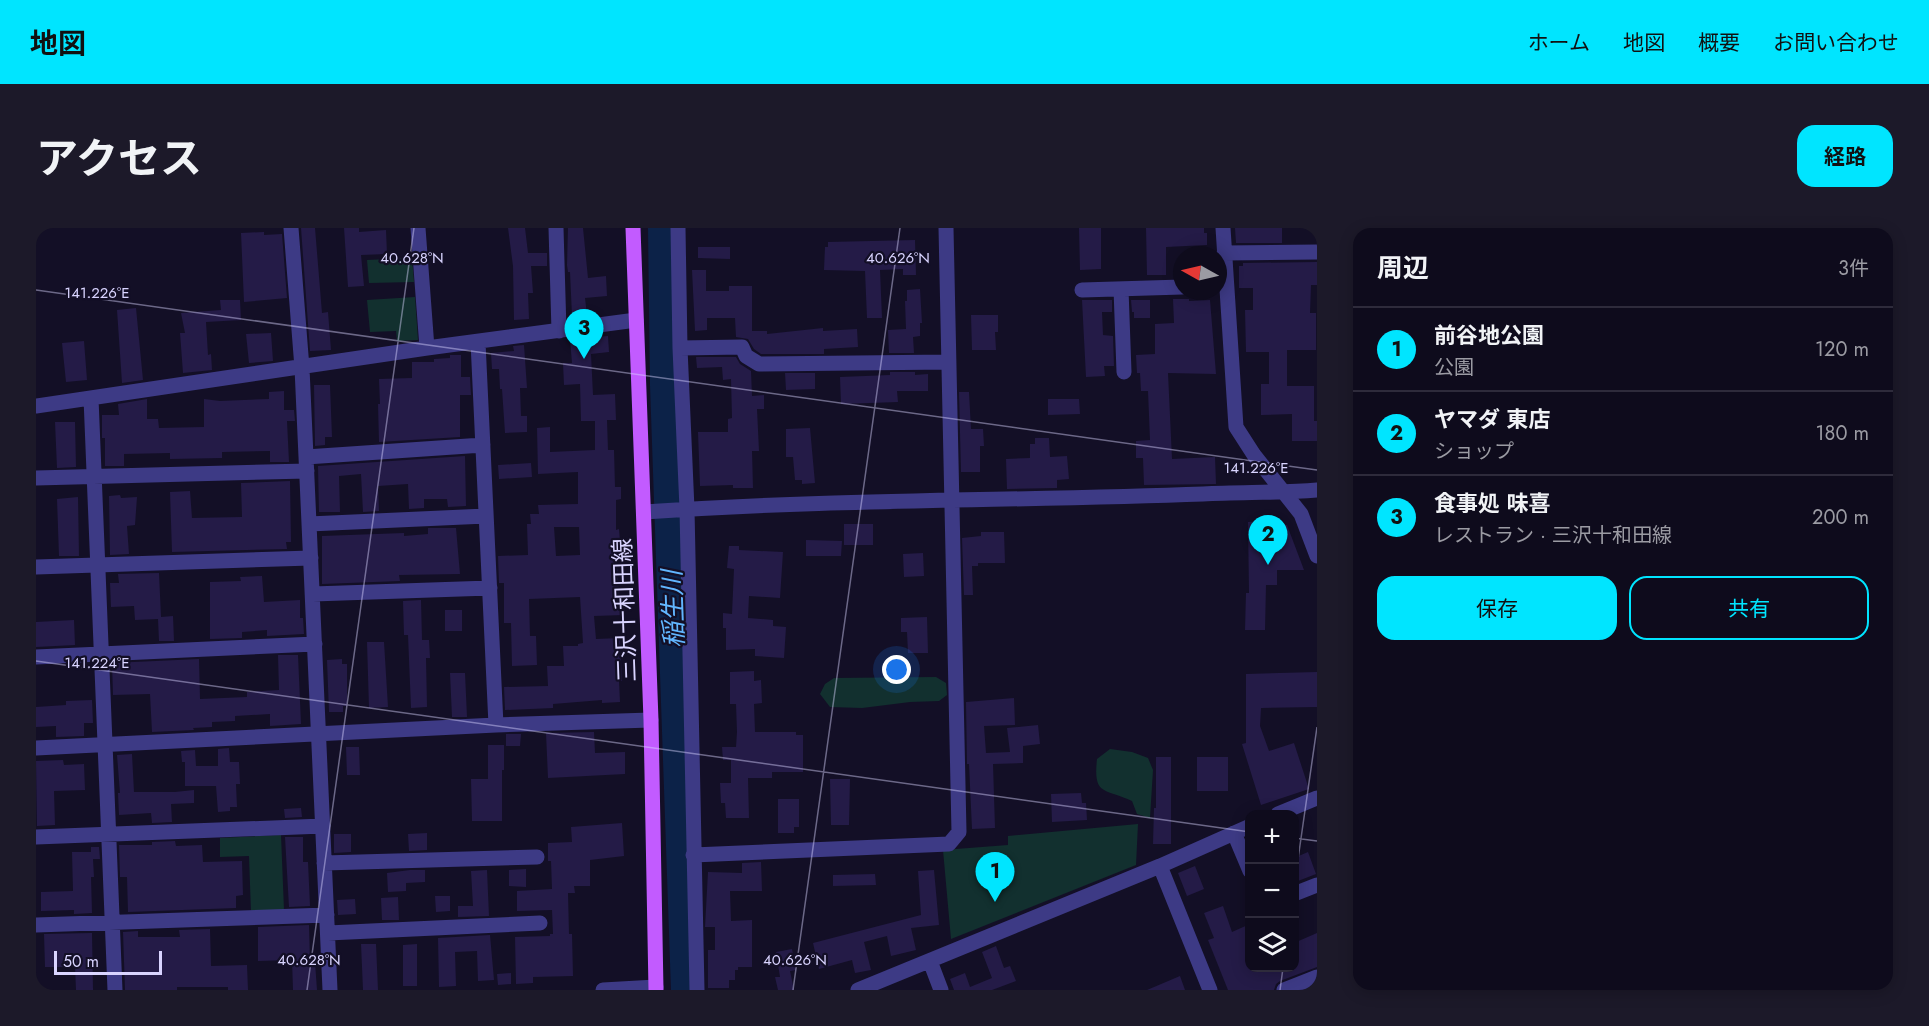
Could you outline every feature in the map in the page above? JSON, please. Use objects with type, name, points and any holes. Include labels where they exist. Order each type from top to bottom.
[{"type":"main road","name":"三沢十和田線","points":[[633,228],[651,720],[656,989]]},
{"type":"street","points":[[291,228],[302,368],[330,990]]},
{"type":"street","points":[[418,228],[427,348]]},
{"type":"street","points":[[556,228],[559,331]]},
{"type":"street","points":[[678,228],[697,990]]},
{"type":"street","points":[[693,855],[949,844],[959,832],[945,228]]},
{"type":"street","points":[[1223,228],[1224,246]]},
{"type":"street","points":[[1227,253],[1317,252]]},
{"type":"street","points":[[1082,290],[1173,287]]},
{"type":"street","points":[[1121,289],[1124,372]]},
{"type":"street","points":[[1223,300],[1236,427],[1258,461],[1301,514],[1317,556]]},
{"type":"street","points":[[36,406],[427,348],[636,320]]},
{"type":"street","points":[[478,342],[496,725]]},
{"type":"street","points":[[680,348],[742,347],[746,356],[759,364],[948,362]]},
{"type":"street","points":[[91,398],[115,990]]},
{"type":"street","points":[[36,478],[306,464],[483,445]]},
{"type":"street","points":[[644,512],[950,499],[1317,490]]},
{"type":"street","points":[[309,524],[486,516]]},
{"type":"street","points":[[36,567],[311,558]]},
{"type":"street","points":[[313,594],[490,588]]},
{"type":"street","points":[[36,657],[315,644]]},
{"type":"street","points":[[36,748],[496,725],[651,720]]},
{"type":"street","points":[[1288,810],[1317,798]]},
{"type":"street","points":[[36,837],[323,826]]},
{"type":"street","points":[[858,990],[1160,866],[1245,828]]},
{"type":"street","points":[[1234,833],[1247,864]]},
{"type":"street","points":[[324,863],[537,857]]},
{"type":"street","points":[[1160,866],[1210,990]]},
{"type":"street","points":[[1299,892],[1317,885]]},
{"type":"street","points":[[36,925],[327,915]]},
{"type":"street","points":[[328,933],[540,923]]},
{"type":"street","points":[[930,961],[941,990]]},
{"type":"street","points":[[1284,990],[1317,976]]},
{"type":"street","points":[[603,990],[656,989]]},
{"type":"green space","points":[[412,258],[414,282],[369,283],[367,260]]},
{"type":"green space","points":[[415,297],[418,340],[397,341],[396,331],[370,332],[367,300]]},
{"type":"green space","points":[[936,677],[946,683],[947,695],[939,701],[862,708],[830,707],[820,694],[825,684],[834,678]]},
{"type":"green space","points":[[1110,749],[1132,752],[1148,758],[1153,770],[1150,818],[1137,814],[1132,801],[1108,792],[1099,785],[1096,771],[1097,759]]},
{"type":"green space","points":[[1138,824],[1136,865],[951,939],[943,850],[1008,845],[1008,836]]},
{"type":"green space","points":[[281,835],[284,910],[251,912],[249,856],[220,857],[220,838]]},
{"type":"building","points":[[301,228],[315,228],[322,313],[328,312],[331,350],[310,351]]},
{"type":"building","points":[[344,228],[359,228],[359,232],[386,230],[387,254],[361,255],[364,286],[348,287]]},
{"type":"building","points":[[508,228],[525,228],[528,253],[547,253],[547,266],[531,266],[533,293],[528,293],[529,319],[514,320],[513,266]]},
{"type":"building","points":[[568,228],[583,228],[588,278],[606,276],[607,296],[585,298],[587,315],[572,316],[570,272],[568,272],[567,265]]},
{"type":"building","points":[[1079,228],[1101,228],[1101,269],[1080,270]]},
{"type":"building","points":[[1146,228],[1204,228],[1204,233],[1207,233],[1207,245],[1166,247],[1166,275],[1147,275]]},
{"type":"building","points":[[1235,228],[1282,228],[1282,243],[1236,243]]},
{"type":"building","points":[[264,232],[264,235],[282,234],[287,298],[244,302],[241,233]]},
{"type":"building","points":[[915,240],[916,275],[903,275],[903,269],[880,270],[882,318],[867,318],[865,271],[824,270],[825,247],[828,247],[828,242]]},
{"type":"building","points":[[698,247],[730,247],[730,259],[698,258]]},
{"type":"building","points":[[1317,262],[1317,285],[1311,285],[1310,313],[1316,313],[1316,350],[1287,350],[1287,386],[1314,386],[1314,421],[1317,421],[1317,441],[1292,441],[1292,414],[1261,415],[1261,384],[1269,384],[1269,352],[1246,352],[1245,310],[1253,310],[1253,288],[1239,288],[1239,266],[1243,266],[1243,263]]},
{"type":"building","points":[[692,270],[706,270],[706,291],[729,291],[729,286],[752,286],[752,331],[767,331],[767,334],[823,328],[823,331],[857,329],[858,347],[824,349],[824,354],[761,354],[754,349],[748,339],[736,337],[735,318],[707,318],[707,330],[695,331]]},
{"type":"building","points":[[920,289],[922,323],[920,323],[920,336],[913,337],[914,353],[889,353],[888,330],[906,329],[907,290]]},
{"type":"building","points":[[220,300],[240,300],[241,320],[206,322],[208,355],[211,354],[212,370],[183,373],[180,333],[185,333],[181,313],[221,310]]},
{"type":"building","points":[[1082,300],[1112,300],[1112,312],[1102,312],[1103,335],[1113,336],[1114,366],[1104,366],[1105,376],[1086,377]]},
{"type":"building","points":[[1131,300],[1150,300],[1150,318],[1134,318]]},
{"type":"building","points":[[1173,300],[1210,300],[1216,374],[1168,373],[1172,459],[1215,457],[1216,484],[1144,485],[1143,458],[1136,458],[1136,441],[1150,440],[1148,391],[1141,391],[1136,355],[1155,354],[1155,324],[1174,323]]},
{"type":"building","points":[[136,308],[143,380],[122,383],[117,310]]},
{"type":"building","points":[[971,315],[998,315],[998,332],[995,332],[996,350],[972,350]]},
{"type":"building","points":[[271,333],[273,361],[249,363],[246,334]]},
{"type":"building","points":[[608,336],[609,352],[591,354],[593,395],[615,394],[616,420],[607,420],[608,450],[614,450],[615,487],[621,487],[621,499],[616,500],[616,530],[619,529],[620,541],[616,541],[619,597],[623,597],[624,615],[594,616],[596,639],[620,638],[622,681],[619,681],[620,702],[602,703],[602,700],[553,704],[553,708],[505,710],[504,687],[548,686],[547,666],[564,666],[563,646],[578,646],[583,643],[580,597],[529,599],[530,636],[536,636],[537,665],[512,666],[511,623],[504,623],[504,583],[499,583],[498,556],[528,555],[527,524],[531,524],[530,514],[539,514],[538,505],[578,504],[578,472],[538,474],[537,428],[550,427],[550,452],[595,450],[595,421],[581,421],[580,384],[564,385],[563,363],[572,363],[570,339]],"holes":[[[554,527],[579,527],[580,555],[556,556]]]},
{"type":"building","points":[[84,341],[87,380],[66,382],[62,343]]},
{"type":"building","points":[[524,345],[527,388],[520,388],[521,416],[527,416],[527,432],[505,433],[499,369],[492,369],[491,353],[514,351],[513,346]]},
{"type":"building","points":[[450,355],[461,355],[461,377],[470,377],[471,395],[460,395],[460,437],[379,442],[379,379],[412,378],[412,362],[434,362],[434,359],[450,358]]},
{"type":"building","points":[[696,357],[736,357],[740,364],[751,371],[752,396],[764,395],[764,409],[757,409],[759,451],[752,451],[753,488],[733,488],[733,485],[700,486],[698,432],[728,432],[728,419],[732,418],[731,379],[723,380],[722,367],[697,368]]},
{"type":"building","points":[[890,372],[928,374],[928,391],[897,391],[898,402],[841,404],[840,377],[890,375]]},
{"type":"building","points":[[785,373],[815,373],[815,389],[786,390]]},
{"type":"building","points":[[314,385],[330,385],[332,437],[325,437],[325,445],[315,446]]},
{"type":"building","points":[[284,391],[284,410],[294,410],[295,421],[287,421],[289,462],[270,462],[270,451],[222,452],[222,458],[170,459],[170,453],[124,454],[124,466],[105,466],[102,415],[119,415],[118,404],[147,399],[147,419],[158,419],[159,428],[204,427],[204,399],[220,401],[269,399],[269,392]]},
{"type":"building","points":[[959,392],[969,392],[971,429],[983,429],[984,446],[980,446],[980,472],[961,472]]},
{"type":"building","points":[[1048,399],[1079,399],[1080,414],[1048,415]]},
{"type":"building","points":[[55,422],[75,422],[76,467],[57,468]]},
{"type":"building","points":[[810,428],[815,483],[802,484],[802,480],[795,480],[793,457],[786,457],[786,429]]},
{"type":"building","points":[[1035,438],[1049,438],[1050,457],[1067,456],[1069,479],[1057,480],[1057,488],[1007,489],[1006,459],[1030,458],[1030,444],[1035,444]]},
{"type":"building","points":[[465,456],[466,506],[448,507],[447,499],[424,499],[424,508],[409,509],[408,484],[378,486],[379,511],[363,512],[361,474],[339,476],[340,512],[319,512],[318,466]]},
{"type":"building","points":[[531,463],[532,477],[499,479],[498,465]]},
{"type":"building","points":[[290,481],[291,542],[286,542],[287,549],[172,552],[170,492],[190,491],[192,518],[242,517],[241,483]]},
{"type":"building","points":[[120,495],[121,498],[137,497],[135,525],[127,526],[129,554],[110,555],[109,496]]},
{"type":"building","points":[[78,497],[79,556],[59,556],[57,499]]},
{"type":"building","points":[[1265,521],[1265,525],[1287,525],[1304,570],[1277,570],[1277,585],[1266,585],[1265,630],[1245,630],[1246,593],[1249,593],[1248,522]]},
{"type":"building","points":[[844,524],[873,524],[873,545],[844,545]]},
{"type":"building","points":[[428,528],[456,528],[460,574],[399,575],[400,581],[322,584],[322,536],[404,533],[404,536],[428,534]]},
{"type":"building","points":[[981,532],[1004,532],[1005,563],[978,563],[978,566],[972,566],[973,595],[964,595],[962,538],[981,536]]},
{"type":"building","points":[[806,540],[842,541],[841,556],[806,556]]},
{"type":"building","points":[[729,546],[739,546],[739,550],[783,552],[780,598],[749,596],[748,618],[773,620],[773,626],[786,627],[784,658],[755,656],[755,649],[726,650],[723,613],[732,614],[734,569],[727,568]]},
{"type":"building","points":[[923,553],[924,576],[904,577],[903,554]]},
{"type":"building","points":[[159,573],[161,617],[173,616],[174,641],[159,641],[158,619],[135,620],[134,606],[111,607],[110,583],[119,583],[118,574]]},
{"type":"building","points":[[262,576],[264,602],[300,600],[300,618],[303,618],[304,634],[267,636],[267,630],[242,632],[242,638],[210,639],[210,582],[241,581],[240,577]]},
{"type":"building","points":[[421,600],[422,640],[429,640],[430,658],[426,658],[427,707],[411,708],[408,635],[404,635],[403,601]]},
{"type":"building","points":[[445,610],[462,610],[462,631],[445,631]]},
{"type":"building","points":[[927,617],[928,653],[908,653],[907,632],[901,632],[901,618]]},
{"type":"building","points":[[74,620],[75,645],[36,647],[36,622]]},
{"type":"building","points":[[367,642],[384,642],[388,707],[369,708]]},
{"type":"building","points":[[278,655],[298,655],[301,724],[270,726],[270,714],[235,716],[235,721],[212,722],[212,727],[193,728],[194,730],[152,732],[150,694],[113,695],[112,663],[199,659],[200,699],[247,697],[247,692],[279,690]]},
{"type":"building","points":[[342,659],[342,664],[347,664],[347,706],[343,706],[343,712],[329,712],[327,660]]},
{"type":"building","points":[[754,671],[754,681],[761,680],[762,703],[754,704],[755,732],[796,732],[796,735],[803,735],[803,772],[772,772],[772,778],[748,778],[749,818],[726,818],[725,803],[721,803],[720,783],[731,783],[731,760],[723,760],[722,747],[736,747],[737,732],[736,704],[730,704],[730,672]]},
{"type":"building","points":[[1317,672],[1317,707],[1261,708],[1260,726],[1269,751],[1294,743],[1309,789],[1261,805],[1242,744],[1246,743],[1246,674]]},
{"type":"building","points":[[450,673],[465,673],[467,717],[452,717]]},
{"type":"building","points":[[1014,698],[1015,725],[984,726],[986,753],[1010,752],[1007,728],[1038,725],[1040,744],[1023,746],[1023,763],[993,764],[995,828],[972,829],[969,764],[967,764],[966,702]]},
{"type":"building","points":[[92,700],[93,723],[84,723],[84,736],[56,737],[56,726],[36,727],[36,707],[66,705],[66,701]]},
{"type":"building","points":[[594,732],[595,753],[625,752],[625,774],[548,778],[546,733]]},
{"type":"building","points":[[506,734],[521,734],[520,746],[506,746]]},
{"type":"building","points":[[488,745],[504,745],[502,821],[472,821],[471,779],[488,779]]},
{"type":"building","points":[[346,747],[359,747],[360,775],[347,775]]},
{"type":"building","points":[[229,748],[230,762],[239,762],[240,784],[236,784],[237,807],[230,807],[230,811],[218,812],[216,786],[185,786],[185,762],[182,762],[181,751],[195,750],[196,766],[218,766],[218,749]]},
{"type":"building","points":[[132,754],[134,792],[194,790],[194,803],[171,804],[172,822],[152,823],[151,813],[119,815],[117,755]]},
{"type":"building","points":[[1156,757],[1171,757],[1171,844],[1153,844]]},
{"type":"building","points":[[1197,757],[1228,757],[1228,791],[1197,791]]},
{"type":"building","points":[[63,760],[64,765],[84,764],[85,790],[54,791],[55,825],[37,826],[36,761]]},
{"type":"building","points":[[830,779],[850,779],[849,825],[831,825]]},
{"type":"building","points":[[1081,793],[1082,803],[1086,803],[1087,820],[1052,822],[1051,794]]},
{"type":"building","points":[[778,799],[799,799],[799,827],[794,827],[794,833],[778,833]]},
{"type":"building","points":[[301,808],[302,817],[285,818],[284,809]]},
{"type":"building","points":[[622,823],[624,856],[590,860],[590,886],[574,886],[575,893],[568,893],[573,976],[533,977],[533,983],[516,984],[515,937],[553,934],[552,910],[517,911],[517,891],[552,889],[548,843],[572,842],[571,827]]},
{"type":"building","points":[[427,833],[427,850],[409,851],[408,834]]},
{"type":"building","points":[[334,834],[351,834],[351,852],[334,853]]},
{"type":"building","points":[[285,837],[303,837],[303,862],[308,862],[310,906],[289,907]]},
{"type":"building","points":[[175,841],[176,846],[202,845],[203,862],[242,861],[243,895],[236,896],[236,908],[128,912],[127,877],[120,877],[119,845],[152,845],[152,842]]},
{"type":"building","points":[[91,847],[99,847],[100,859],[93,859],[92,913],[74,914],[74,910],[41,911],[41,892],[73,891],[72,852],[91,852]]},
{"type":"building","points":[[1308,852],[1316,874],[1299,881],[1299,856]]},
{"type":"building","points":[[761,862],[762,891],[730,891],[731,921],[752,920],[752,967],[738,967],[738,970],[735,970],[735,980],[729,980],[729,988],[708,988],[708,950],[715,950],[715,927],[705,927],[708,872],[742,873],[742,863]]},
{"type":"building","points":[[1195,866],[1204,889],[1187,896],[1178,873]]},
{"type":"building","points":[[526,869],[526,887],[509,886],[509,870]]},
{"type":"building","points":[[425,870],[425,882],[406,883],[406,891],[388,892],[387,873]]},
{"type":"building","points":[[487,870],[489,916],[458,917],[458,906],[473,906],[471,871]]},
{"type":"building","points":[[934,870],[939,925],[911,928],[916,950],[891,956],[887,936],[864,942],[871,970],[855,973],[852,960],[819,969],[813,943],[921,915],[918,871]]},
{"type":"building","points":[[875,874],[876,885],[833,886],[833,875]]},
{"type":"building","points":[[435,896],[450,896],[450,911],[436,912]]},
{"type":"building","points":[[398,897],[399,920],[382,920],[381,898]]},
{"type":"building","points":[[355,899],[356,914],[338,915],[337,900]]},
{"type":"building","points":[[1223,906],[1232,932],[1245,926],[1245,972],[1299,972],[1299,941],[1317,933],[1317,967],[1280,981],[1274,990],[1228,990],[1208,940],[1214,938],[1204,913]]},
{"type":"building","points":[[309,925],[310,962],[315,962],[317,990],[293,990],[292,960],[258,961],[258,927]]},
{"type":"building","points":[[210,929],[211,966],[247,965],[248,990],[228,990],[228,987],[177,987],[177,990],[125,990],[123,932],[138,931],[138,937],[180,937],[179,930]]},
{"type":"building","points":[[92,933],[93,990],[76,990],[75,967],[45,967],[44,934]]},
{"type":"building","points":[[490,935],[494,980],[478,981],[477,951],[455,952],[456,986],[439,987],[438,938]]},
{"type":"building","points":[[361,944],[376,944],[378,990],[363,990]]},
{"type":"building","points":[[417,944],[417,986],[403,986],[403,945]]},
{"type":"building","points":[[996,946],[1004,968],[1010,966],[1016,981],[992,990],[954,990],[950,979],[965,973],[970,987],[992,978],[982,952]]},
{"type":"building","points":[[792,949],[796,970],[790,971],[794,990],[778,990],[775,977],[780,977],[776,952]]},
{"type":"building","points":[[511,973],[511,984],[498,985],[497,974]]},
{"type":"building","points":[[1180,976],[1185,990],[1147,990]]},
{"type":"waterway","name":"稲生川","points":[[661,228],[663,385],[684,990]]},
{"type":"place","name":"食事処 味喜","points":[[584,359]]},
{"type":"place","name":"ヤマダ 東店","points":[[1268,565]]},
{"type":"place","name":"前谷地公園","points":[[995,902]]}]
